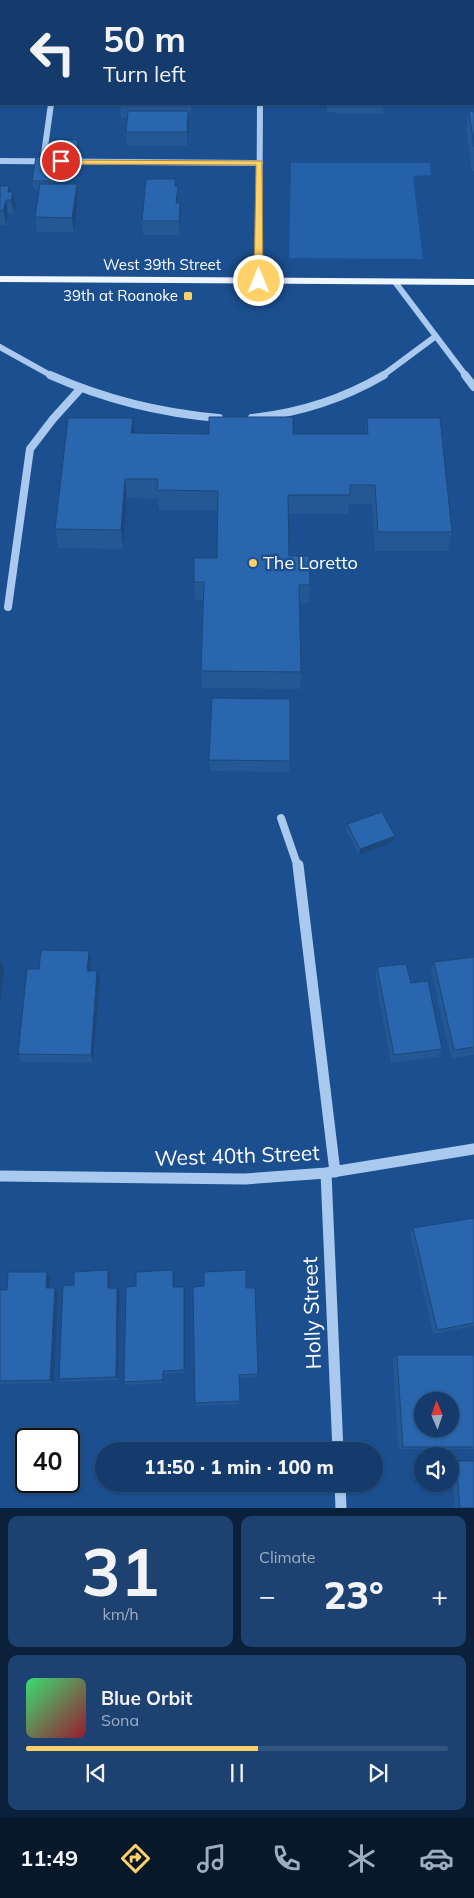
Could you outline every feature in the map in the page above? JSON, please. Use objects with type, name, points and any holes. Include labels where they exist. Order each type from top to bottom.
[{"type":"main road","name":"West 39th Street","points":[[0,279],[474,282]]},
{"type":"street","points":[[43,161],[51,105]]},
{"type":"street","points":[[259,281],[260,105]]},
{"type":"street","points":[[0,161],[260,163]]},
{"type":"street","points":[[395,282],[474,387]]},
{"type":"street","points":[[246,418],[289,414],[358,390],[388,373],[436,336]]},
{"type":"street","points":[[0,346],[39,370],[81,388],[148,409],[183,416],[224,418]]},
{"type":"street","points":[[8,607],[30,449],[53,419],[81,388]]},
{"type":"street","name":"Holly Street","points":[[281,818],[300,874],[330,1172],[338,1442]]},
{"type":"street","name":"West 40th Street","points":[[0,1176],[245,1179],[330,1172],[474,1149]]},
{"type":"street","points":[[340,1492],[341,1508]]},
{"type":"shaded area","points":[[291,163],[430,163],[431,175],[413,176],[423,259],[289,258]]},
{"type":"building","points":[[128,111],[188,111],[187,132],[126,132]]},
{"type":"building","points":[[469,111],[474,112],[474,147]]},
{"type":"building","points":[[54,140],[78,140],[77,148],[52,147]]},
{"type":"building","points":[[36,157],[60,157],[56,181],[32,181]]},
{"type":"building","points":[[146,179],[175,179],[175,186],[178,186],[176,203],[180,203],[179,221],[142,221]]},
{"type":"building","points":[[40,184],[77,184],[72,218],[35,217]]},
{"type":"building","points":[[0,186],[9,186],[8,192],[13,192],[11,200],[6,200],[3,211],[0,211]]},
{"type":"building","name":"The Loretto","points":[[209,417],[293,417],[293,434],[368,434],[367,418],[440,418],[452,532],[378,532],[375,485],[350,485],[350,495],[288,495],[289,556],[309,556],[310,585],[299,585],[301,672],[201,671],[204,582],[194,582],[194,558],[217,558],[218,491],[157,490],[158,479],[125,479],[121,530],[55,529],[68,418],[133,418],[131,433],[209,434]]},
{"type":"building","points":[[212,698],[290,699],[290,761],[209,760]]},
{"type":"building","points":[[382,812],[395,836],[360,849],[347,824]]},
{"type":"building","points":[[41,950],[89,951],[87,971],[97,971],[91,1055],[18,1054],[27,969],[39,969]]},
{"type":"building","points":[[474,957],[474,1047],[454,1050],[434,962]]},
{"type":"building","points":[[406,964],[411,983],[428,981],[442,1049],[394,1055],[377,967]]},
{"type":"building","points":[[474,1218],[474,1323],[437,1330],[413,1228]]},
{"type":"building","points":[[108,1270],[108,1288],[117,1288],[116,1377],[59,1379],[63,1286],[74,1285],[74,1272]]},
{"type":"building","points":[[173,1270],[173,1287],[184,1287],[184,1370],[163,1371],[163,1380],[124,1382],[126,1287],[136,1286],[136,1272]]},
{"type":"building","points":[[246,1270],[246,1288],[255,1288],[258,1374],[239,1375],[240,1401],[195,1403],[193,1287],[204,1286],[204,1272]]},
{"type":"building","points":[[8,1272],[47,1272],[46,1288],[55,1288],[50,1380],[0,1381],[0,1290],[7,1290]]},
{"type":"building","points":[[397,1355],[474,1355],[474,1447],[403,1447]]},
{"type":"building","points":[[459,1461],[474,1461],[474,1508],[460,1508]]},
{"type":"place","name":"39th at Roanoke","points":[[188,296]]},
{"type":"place","name":"The Loretto","points":[[253,563]]},
{"type":"route","points":[[61,161],[260,163],[259,281]]}]
